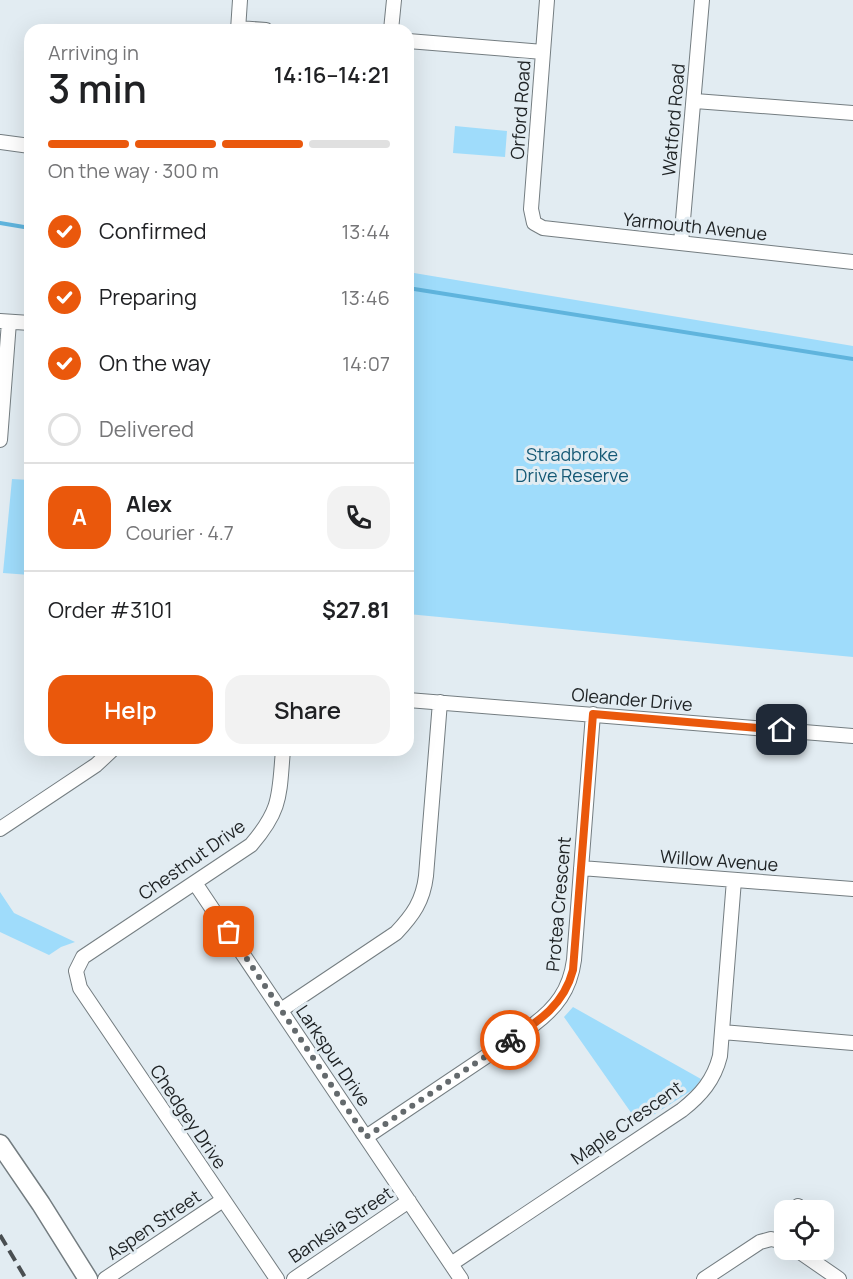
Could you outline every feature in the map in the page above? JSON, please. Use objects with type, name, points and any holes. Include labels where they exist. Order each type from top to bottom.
[{"type":"main road","points":[[0,1144],[88,1279]]},
{"type":"street","points":[[238,24],[240,0]]},
{"type":"street","points":[[392,24],[394,0]]},
{"type":"street","name":"Orford Road","points":[[534,223],[531,219],[531,208],[547,0]]},
{"type":"street","name":"Watford Road","points":[[681,243],[702,0]]},
{"type":"street","points":[[414,41],[543,52]]},
{"type":"street","points":[[694,101],[853,113]]},
{"type":"street","points":[[0,142],[24,141]]},
{"type":"street","name":"Yarmouth Avenue","points":[[534,223],[543,228],[853,262]]},
{"type":"street","points":[[0,440],[5,321],[24,323]]},
{"type":"street","name":"Oleander Drive","points":[[414,700],[853,735]]},
{"type":"street","points":[[281,1010],[396,933],[422,900],[426,876],[440,702]]},
{"type":"street","name":"Protea Crescent","points":[[366,1137],[533,1025],[548,1014],[566,992],[573,970],[593,714]]},
{"type":"street","points":[[0,829],[96,765],[106,756]]},
{"type":"street","name":"Chestnut Drive","points":[[76,971],[83,957],[251,845],[268,826],[277,808],[282,756]]},
{"type":"street","name":"Willow Avenue","points":[[581,868],[853,889]]},
{"type":"street","name":"Maple Crescent","points":[[452,1264],[696,1099],[705,1089],[717,1066],[722,1032],[734,880]]},
{"type":"street","name":"Larkspur Drive","points":[[195,883],[461,1279]]},
{"type":"street","name":"Chedgey Drive","points":[[76,971],[80,988],[277,1279]]},
{"type":"street","points":[[722,1032],[853,1042]]},
{"type":"street","name":"Aspen Street","points":[[105,1279],[223,1200]]},
{"type":"street","name":"Banksia Street","points":[[294,1279],[409,1201]]},
{"type":"street","points":[[704,1279],[760,1242],[774,1239]]},
{"type":"street","points":[[811,1260],[839,1279]]},
{"type":"green space","points":[[455,126],[507,131],[505,157],[453,153]]},
{"type":"green space","name":"Stradbroke Drive Reserve","points":[[414,273],[853,346],[853,657],[414,615]]},
{"type":"green space","points":[[12,479],[24,480],[24,575],[3,573]]},
{"type":"green space","points":[[0,892],[14,913],[75,942],[49,955],[0,932]]},
{"type":"green space","points":[[573,1007],[701,1079],[694,1089],[639,1124],[564,1017]]},
{"type":"waterway","points":[[0,223],[24,227]]},
{"type":"waterway","points":[[414,289],[853,359]]},
{"type":"railway","points":[[0,1235],[26,1279]]},
{"type":"way so far","points":[[229,932],[366,1137],[510,1040]]},
{"type":"route","points":[[510,1040],[548,1014],[566,992],[570,982],[573,970],[593,714],[782,730]]}]
